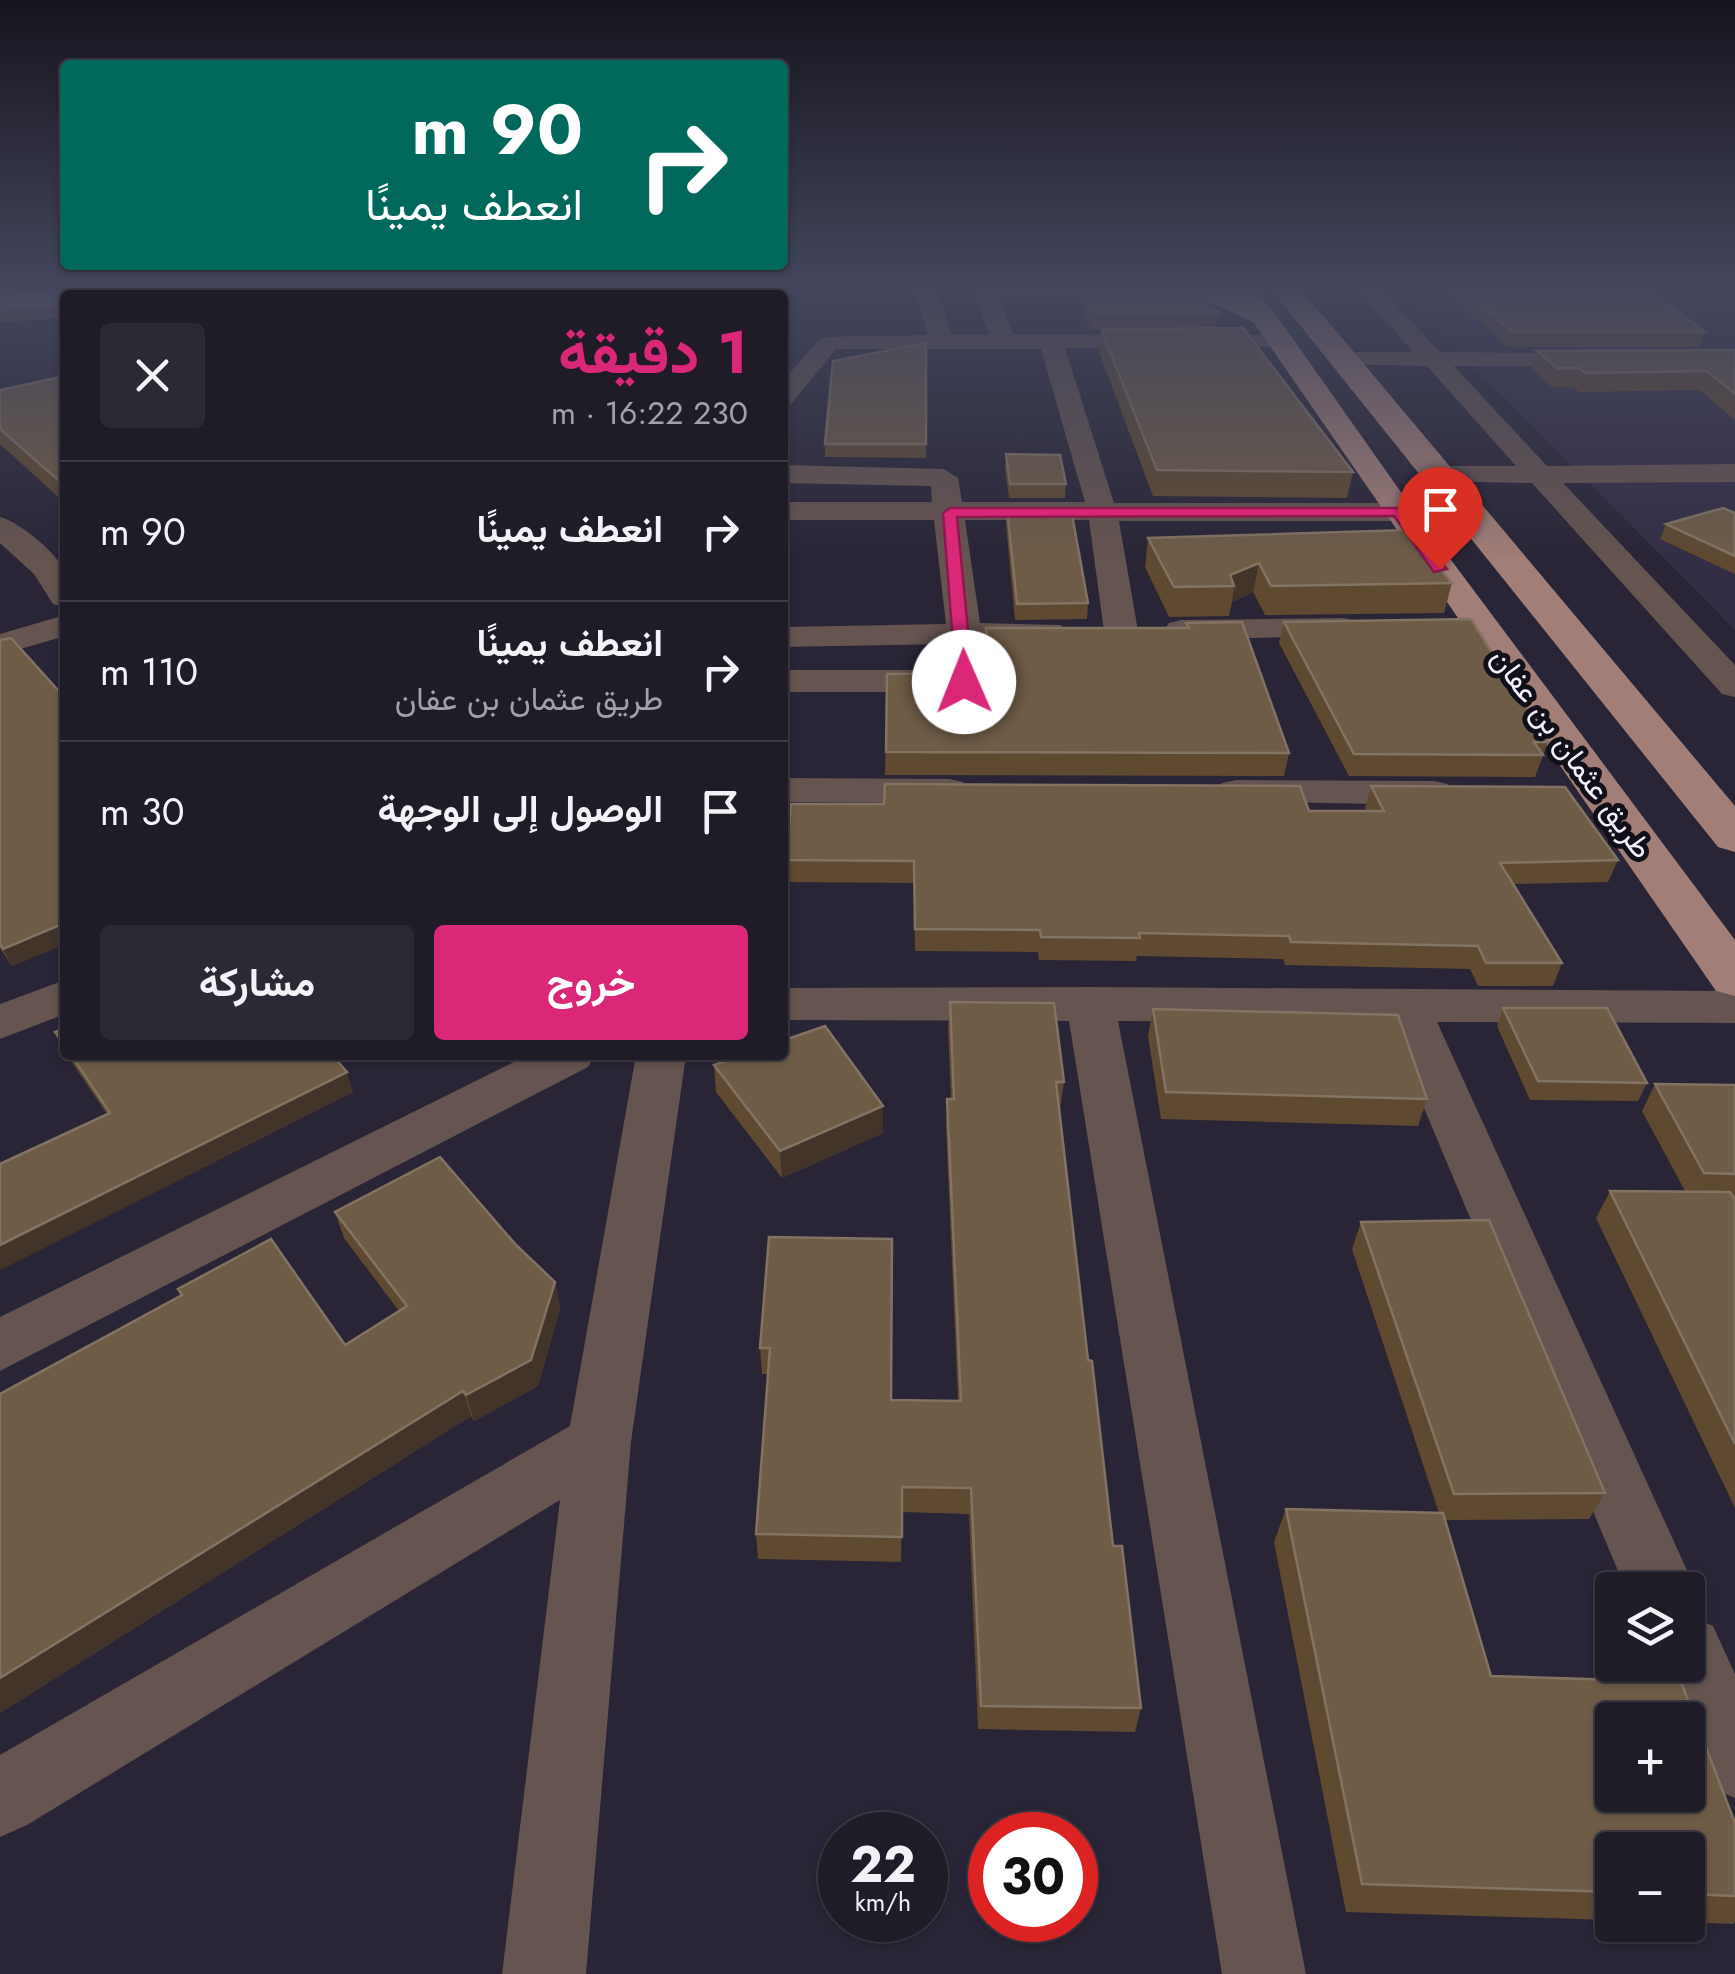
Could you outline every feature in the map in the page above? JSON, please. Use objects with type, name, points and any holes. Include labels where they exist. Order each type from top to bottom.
[{"type":"main road","name":"طريق عثمان بن عفان","points":[[1320,376],[1398,512],[1481,626],[1579,793],[1735,978]]},
{"type":"main road","name":"طريق عثمان بن عفان","points":[[1360,376],[1735,837]]},
{"type":"street","points":[[1062,376],[1103,514],[1121,631]]},
{"type":"street","points":[[1447,376],[1735,686]]},
{"type":"street","points":[[788,474],[944,478],[964,634],[964,682],[788,681]]},
{"type":"street","points":[[1440,475],[1692,474],[1732,489]]},
{"type":"street","points":[[1464,504],[1732,489]]},
{"type":"street","points":[[788,511],[1398,512]]},
{"type":"street","points":[[0,526],[56,565]]},
{"type":"street","points":[[1441,626],[1481,626]]},
{"type":"street","points":[[0,645],[60,627]]},
{"type":"street","points":[[788,637],[1381,627]]},
{"type":"street","points":[[788,790],[982,791]]},
{"type":"street","points":[[1201,792],[1480,793]]},
{"type":"street","points":[[0,1024],[60,998]]},
{"type":"street","points":[[1090,1003],[1264,1974]]},
{"type":"street","points":[[1404,1003],[1653,1572]]},
{"type":"street","points":[[788,1004],[1735,1006]]},
{"type":"street","points":[[0,1346],[560,1060]]},
{"type":"street","points":[[544,1974],[599,1442],[660,1060]]},
{"type":"street","points":[[0,1798],[599,1442]]},
{"type":"street","points":[[1701,1682],[1735,1760]]},
{"type":"shaded area","points":[[1483,376],[1735,376],[1735,630]]},
{"type":"building","points":[[832,376],[926,376],[926,444],[825,444]]},
{"type":"building","points":[[1120,376],[1280,376],[1353,472],[1157,470]]},
{"type":"building","points":[[1713,376],[1735,376],[1735,394]]},
{"type":"building","points":[[60,377],[60,482],[0,429],[0,390]]},
{"type":"building","points":[[1006,454],[1060,455],[1066,484],[1010,484]]},
{"type":"building","points":[[1723,508],[1735,513],[1735,556],[1666,524]]},
{"type":"building","points":[[1007,509],[1071,509],[1088,603],[1017,604]]},
{"type":"building","points":[[1407,530],[1452,583],[1271,586],[1259,563],[1230,575],[1234,586],[1174,587],[1148,538]]},
{"type":"building","points":[[1471,619],[1548,742],[1534,742],[1543,755],[1354,754],[1284,622]]},
{"type":"building","points":[[1242,622],[1289,753],[886,752],[887,674],[988,673],[986,628],[1189,628],[1186,623]]},
{"type":"building","points":[[11,638],[60,692],[60,925],[3,949],[0,944],[0,640]]},
{"type":"building","points":[[885,784],[1300,786],[1309,811],[1384,811],[1371,786],[1565,787],[1618,860],[1500,863],[1562,963],[1486,963],[1478,946],[1291,942],[1289,936],[1139,933],[1140,938],[1041,937],[1040,930],[915,929],[914,861],[788,860],[791,804],[884,804]]},
{"type":"building","points":[[950,1002],[1054,1003],[1064,1082],[1056,1082],[1088,1360],[1092,1361],[1113,1546],[1122,1546],[1141,1708],[981,1706],[971,1488],[902,1487],[902,1537],[756,1534],[770,1348],[760,1348],[769,1237],[892,1239],[891,1400],[961,1401],[947,1099],[954,1099]]},
{"type":"building","points":[[1503,1008],[1607,1008],[1647,1083],[1538,1081]]},
{"type":"building","points":[[1153,1009],[1398,1015],[1427,1099],[1166,1092]]},
{"type":"building","points":[[825,1026],[883,1106],[780,1151],[714,1065],[728,1060],[788,1060],[788,1039]]},
{"type":"building","points":[[74,1060],[336,1060],[347,1072],[0,1245],[0,1164],[110,1113]]},
{"type":"building","points":[[1655,1084],[1735,1085],[1735,1174],[1704,1173]]},
{"type":"building","points":[[440,1157],[516,1245],[555,1282],[531,1360],[466,1395],[463,1391],[0,1678],[0,1394],[182,1295],[178,1289],[271,1239],[345,1345],[407,1306],[335,1212]]},
{"type":"building","points":[[1610,1191],[1730,1192],[1735,1200],[1735,1444]]},
{"type":"building","points":[[1489,1220],[1605,1493],[1454,1494],[1361,1222]]},
{"type":"building","points":[[1286,1509],[1443,1513],[1491,1676],[1681,1682],[1689,1702],[1595,1702],[1595,1812],[1705,1812],[1705,1745],[1735,1823],[1735,1896],[1705,1895],[1705,1832],[1595,1832],[1595,1891],[1362,1884]]},
{"type":"route","points":[[964,682],[964,634],[950,513],[1398,512],[1440,569]]}]
